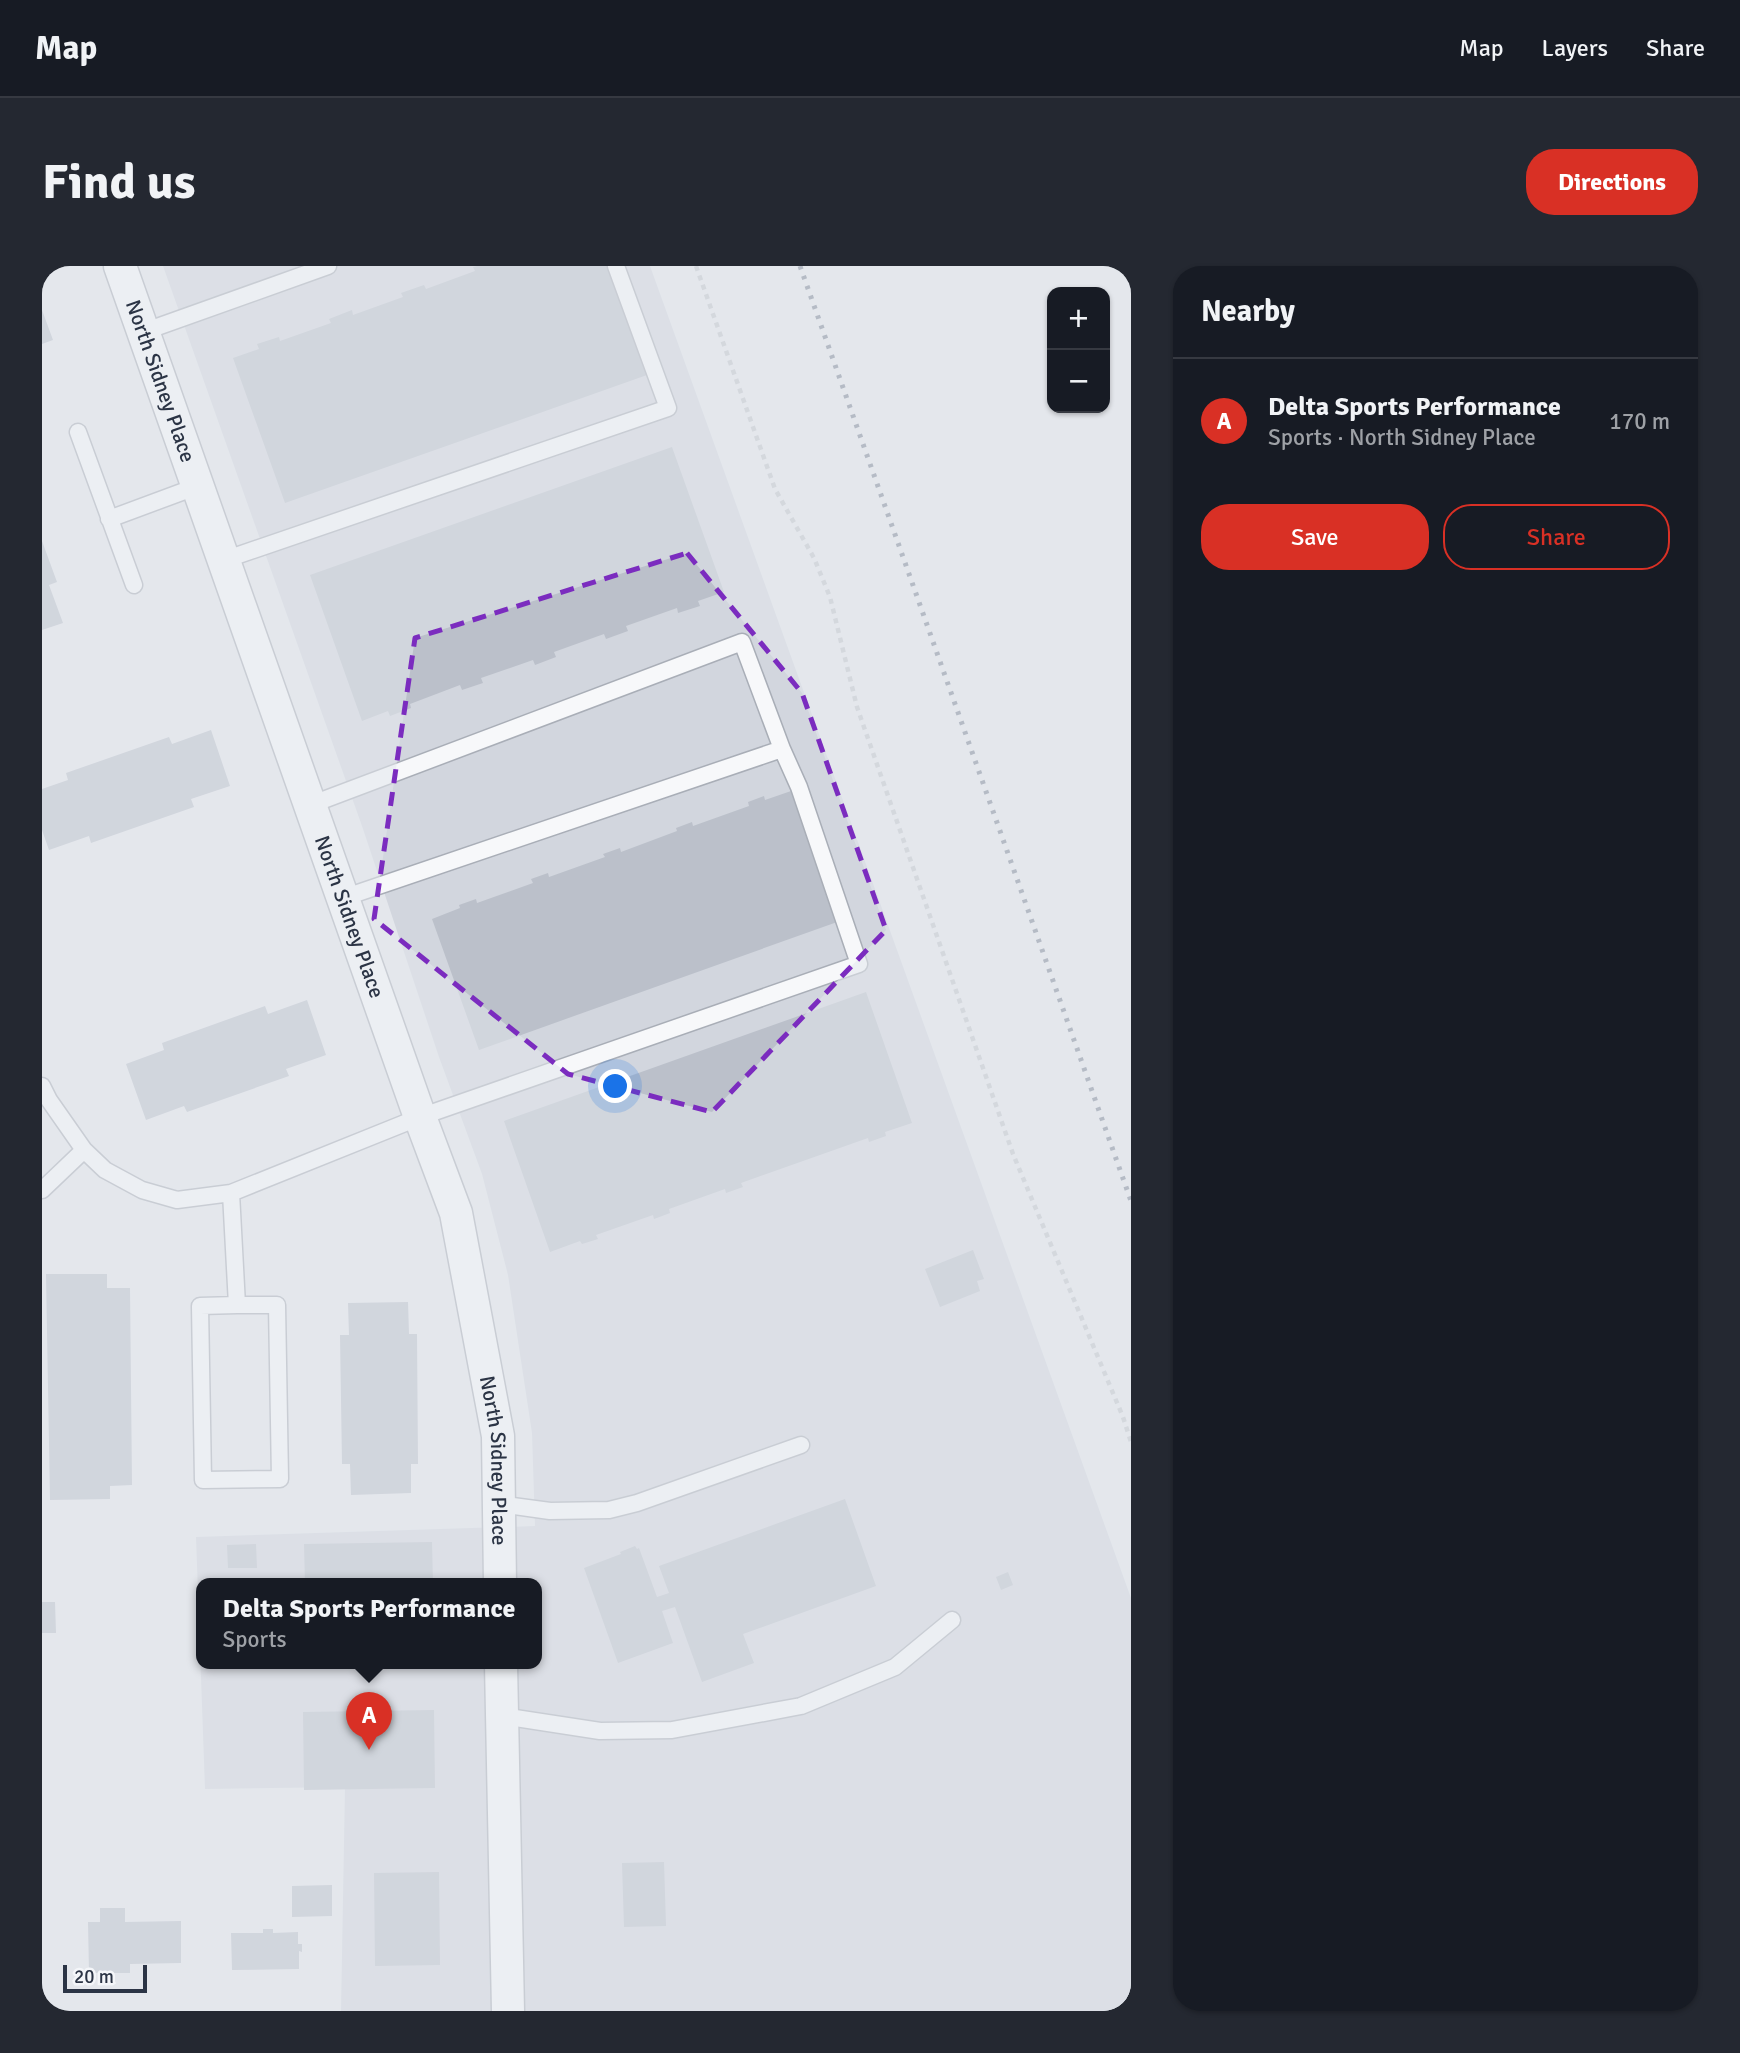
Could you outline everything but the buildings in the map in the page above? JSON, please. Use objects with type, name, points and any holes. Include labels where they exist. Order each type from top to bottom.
[{"type":"street","name":"North Sidney Place","points":[[120,266],[342,898],[456,1213],[498,1436],[500,1578]]},
{"type":"street","points":[[501,1669],[508,2011]]},
{"type":"lane","points":[[143,332],[328,266]]},
{"type":"lane","points":[[224,560],[667,408],[616,266]]},
{"type":"lane","points":[[78,432],[134,585]]},
{"type":"lane","points":[[109,519],[198,486]]},
{"type":"lane","points":[[42,1086],[48,1100],[85,1150],[105,1170],[142,1190],[177,1200],[231,1193],[420,1117],[859,964],[799,788],[742,642],[310,805]]},
{"type":"lane","points":[[342,898],[782,749]]},
{"type":"lane","points":[[42,1191],[85,1150]]},
{"type":"lane","points":[[231,1193],[237,1306]]},
{"type":"lane","points":[[278,1305],[280,1479],[203,1480],[200,1306],[237,1306],[278,1305]]},
{"type":"lane","points":[[499,1504],[550,1511],[609,1510],[637,1503],[801,1445]]},
{"type":"lane","points":[[502,1716],[600,1731],[672,1730],[801,1706],[895,1667],[952,1620]]},
{"type":"path","points":[[696,266],[775,489],[814,558],[830,597],[857,707],[1013,1154],[1131,1442]]},
{"type":"highlighted area","points":[[687,553],[802,693],[886,930],[712,1112],[568,1074],[374,919],[415,638]]},
{"type":"shaded area","points":[[163,266],[650,266],[1131,1598],[1131,2011],[341,2011],[345,1787],[205,1789],[201,1669],[542,1669],[542,1578],[197,1578],[196,1537],[535,1526],[532,1433],[508,1275],[482,1174],[439,1057],[362,826]]},
{"type":"railway","points":[[800,266],[1131,1201]]},
{"type":"place","name":"Delta Sports Performance","points":[[369,1750]]}]
